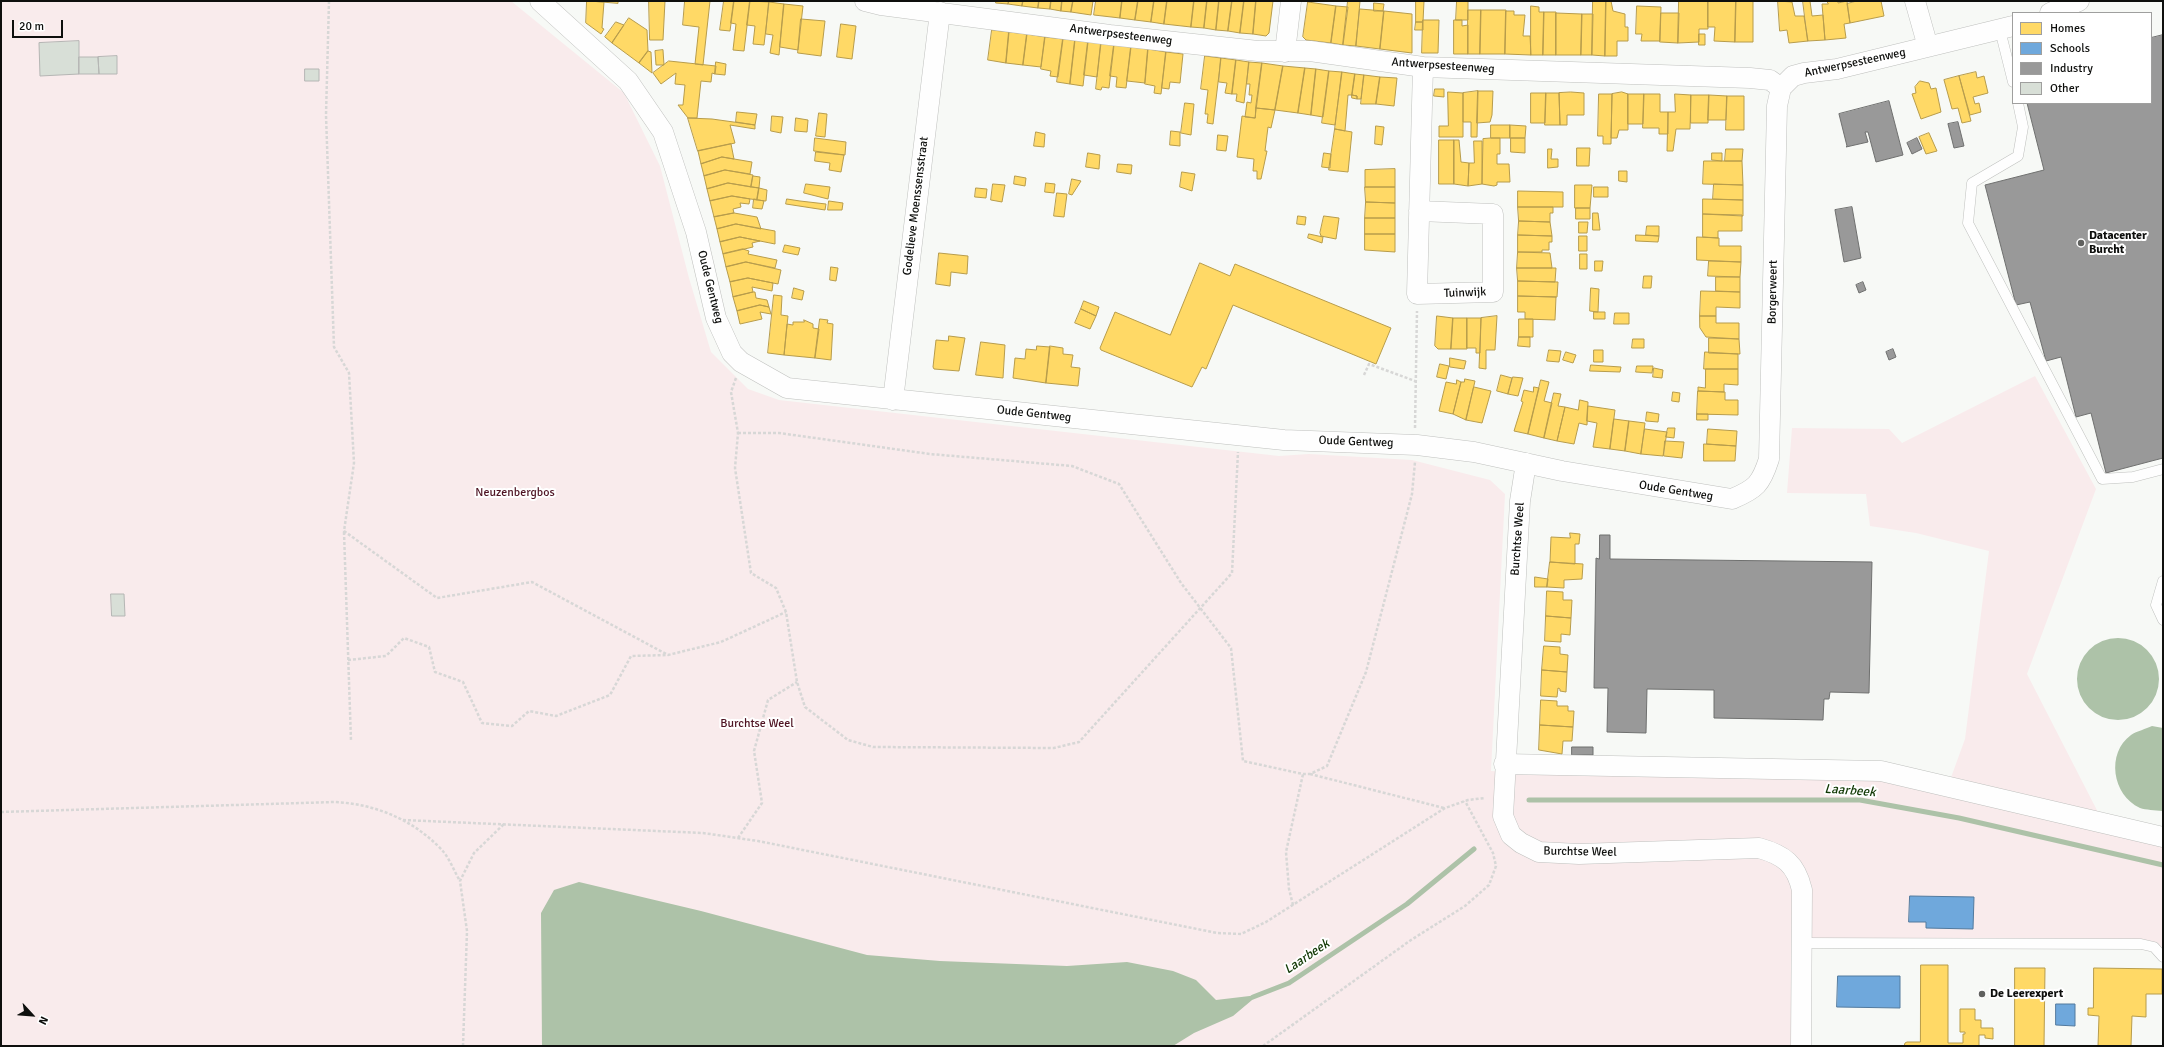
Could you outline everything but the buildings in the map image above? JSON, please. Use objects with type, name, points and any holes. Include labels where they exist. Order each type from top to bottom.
[{"type":"street","name":"Oude Gentweg","points":[[541,1],[628,81],[663,132],[696,232],[716,318],[732,353],[741,362],[788,388],[1238,436],[1284,440],[1417,445],[1474,452],[1674,491],[1732,499],[1751,492]]},
{"type":"street","name":"Antwerpsesteenweg","points":[[865,1],[1126,36],[1258,51],[1310,51],[1423,67],[1750,78],[1770,80],[1781,88],[1793,76],[1804,73],[1837,69],[2006,28]]},
{"type":"street","points":[[1285,52],[1291,1]]},
{"type":"street","points":[[1915,1],[1928,47]]},
{"type":"street","points":[[2052,12],[2079,1]]},
{"type":"street","name":"Godelieve Moenssensstraat","points":[[893,400],[940,12]]},
{"type":"street","points":[[1417,294],[1423,67]]},
{"type":"street","name":"Borgerweert","points":[[1751,492],[1764,476],[1769,459],[1777,106],[1781,88]]},
{"type":"street","name":"Tuinwijk","points":[[1417,294],[1493,292],[1493,214],[1419,211]]},
{"type":"street","name":"Burchtse Weel","points":[[1526,463],[1520,501],[1502,816],[1511,834],[1521,843],[1539,852],[1579,854],[1759,848],[1771,851],[1785,859],[1798,873],[1802,890],[1800,1046]]},
{"type":"street","points":[[1504,764],[1881,771],[2161,835]]},
{"type":"lane","points":[[2006,28],[2012,74]]},
{"type":"lane","points":[[2018,104],[2023,127],[2018,156],[1972,183],[1968,223],[2102,479],[2133,477],[2163,468]]},
{"type":"lane","points":[[2163,581],[2156,605],[2163,620]]},
{"type":"lane","points":[[1801,943],[2141,944],[2154,948],[2163,957]]},
{"type":"path","points":[[329,1],[326,115],[334,347],[349,373],[354,463],[344,531],[351,741]]},
{"type":"path","points":[[1310,774],[1327,766],[1366,672],[1412,494],[1417,445],[1414,419],[1417,294]]},
{"type":"path","points":[[741,362],[731,392],[738,433],[735,468],[751,574],[776,588],[786,612],[797,682],[805,707],[848,740],[873,747],[1054,748],[1079,742],[1232,573],[1238,436]]},
{"type":"path","points":[[1364,375],[1368,364],[1415,381]]},
{"type":"path","points":[[738,433],[779,434],[930,454],[1072,466],[1119,484],[1181,583],[1231,648],[1243,761],[1303,774],[1310,774],[1445,808]]},
{"type":"path","points":[[344,531],[437,598],[532,582],[668,655]]},
{"type":"path","points":[[348,660],[386,656],[404,638],[429,646],[435,672],[462,682],[482,722],[512,726],[529,711],[556,716],[610,695],[631,656],[668,655],[721,642],[786,612]]},
{"type":"path","points":[[738,838],[762,803],[754,751],[768,700],[797,682]]},
{"type":"path","points":[[1293,905],[1289,889],[1286,852],[1303,774]]},
{"type":"path","points":[[403,820],[703,833],[738,838],[1217,933],[1241,934],[1266,922],[1445,808],[1465,801],[1503,796]]},
{"type":"path","points":[[1263,1046],[1411,940],[1465,906],[1490,885],[1496,866],[1493,852],[1465,801]]},
{"type":"path","points":[[1,812],[335,802],[359,803],[403,820],[442,850],[460,881],[467,931],[463,1046]]},
{"type":"path","points":[[460,881],[474,853],[504,824]]},
{"type":"green space","name":"Neuzenbergbos","points":[[1,1],[511,1],[624,93],[660,166],[689,278],[711,352],[748,389],[779,400],[1279,456],[1309,454],[1412,460],[1490,480],[1505,494],[1491,771],[1582,775],[1879,779],[1945,794],[1965,739],[1989,551],[1916,533],[1870,526],[1866,494],[1787,493],[1792,428],[1889,429],[1902,443],[2035,376],[2096,489],[2027,674],[2103,822],[2163,837],[2163,957],[2154,948],[1802,943],[1801,1046],[1,1046]]},
{"type":"shaded area","points":[[2110,638],[2126,638],[2141,645],[2152,656],[2159,671],[2159,687],[2156,695],[2147,708],[2134,717],[2126,720],[2110,720],[2095,713],[2084,702],[2077,687],[2077,671],[2084,656],[2095,645]]},
{"type":"shaded area","points":[[2152,726],[2163,728],[2162,811],[2140,808],[2131,802],[2123,794],[2118,784],[2116,773],[2115,763],[2118,752],[2123,743],[2131,735]]},
{"type":"shaded area","points":[[579,882],[701,911],[867,955],[940,961],[1067,966],[1127,962],[1173,971],[1196,980],[1216,1000],[1258,995],[1233,1016],[1194,1033],[1173,1046],[542,1046],[541,913],[554,890]]},
{"type":"waterway","name":"Laarbeek","points":[[1529,800],[1860,800],[1959,818],[2163,865]]},
{"type":"waterway","name":"Laarbeek","points":[[1253,997],[1289,983],[1407,904],[1474,849]]},
{"type":"place","name":"Datacenter Burcht","points":[[2081,243]]},
{"type":"place","name":"De Leerexpert","points":[[1982,994]]}]
